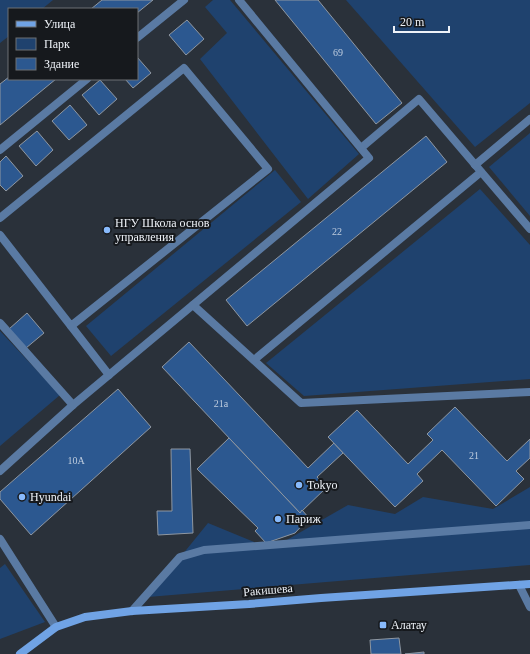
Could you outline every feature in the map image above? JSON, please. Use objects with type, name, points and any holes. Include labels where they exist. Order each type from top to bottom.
[{"type":"street","name":"Ракишева","points":[[20,654],[56,627],[85,616],[132,611],[530,584]]},
{"type":"lane","points":[[138,37],[184,0]]},
{"type":"lane","points":[[0,472],[73,405],[369,158],[238,0]]},
{"type":"lane","points":[[0,218],[184,68],[268,169],[71,326]]},
{"type":"lane","points":[[0,150],[86,80]]},
{"type":"lane","points":[[361,148],[419,99],[530,229]]},
{"type":"lane","points":[[475,165],[530,119]]},
{"type":"lane","points":[[254,360],[481,172]]},
{"type":"lane","points":[[0,236],[109,375]]},
{"type":"lane","points":[[193,305],[301,403],[530,392]]},
{"type":"lane","points":[[0,323],[73,405]]},
{"type":"lane","points":[[132,611],[180,557],[204,550],[530,525]]},
{"type":"lane","points":[[0,539],[56,627]]},
{"type":"lane","points":[[519,585],[530,607]]},
{"type":"green space","points":[[0,0],[53,0],[43,8],[8,8],[8,37],[0,43]]},
{"type":"green space","points":[[213,0],[230,0],[359,154],[308,199],[200,59],[227,33],[205,7]]},
{"type":"green space","points":[[346,0],[530,0],[530,103],[475,147]]},
{"type":"green space","points":[[530,133],[530,216],[489,167]]},
{"type":"green space","points":[[275,170],[301,202],[111,356],[86,326]]},
{"type":"green space","points":[[480,189],[530,245],[530,379],[304,396],[266,363]]},
{"type":"green space","points":[[0,331],[60,395],[0,446]]},
{"type":"green space","points":[[530,487],[530,565],[148,597],[208,523],[271,549],[348,505],[395,514],[423,497],[493,509]]},
{"type":"green space","points":[[5,564],[45,622],[0,639],[0,568]]},
{"type":"building","points":[[102,0],[153,0],[138,12],[138,8],[92,8]]},
{"type":"building","points":[[275,0],[318,0],[402,103],[376,124]]},
{"type":"building","points":[[187,20],[204,39],[186,55],[169,35]]},
{"type":"building","points":[[138,58],[151,73],[133,88],[126,80],[138,80]]},
{"type":"building","points":[[8,78],[8,80],[55,80],[0,125],[0,84]]},
{"type":"building","points":[[100,80],[117,99],[99,115],[82,95]]},
{"type":"building","points":[[70,105],[87,125],[69,140],[52,121]]},
{"type":"building","points":[[37,131],[53,150],[36,166],[19,146]]},
{"type":"building","points":[[426,136],[447,162],[247,326],[226,300]]},
{"type":"building","points":[[6,156],[23,176],[6,191],[0,185],[0,162]]},
{"type":"building","points":[[27,313],[44,333],[26,348],[9,329]]},
{"type":"building","points":[[189,342],[308,468],[334,443],[343,453],[317,477],[327,487],[300,513],[162,367]]},
{"type":"building","points":[[118,389],[151,427],[31,535],[0,499],[0,492]]},
{"type":"building","points":[[455,407],[507,461],[530,439],[530,458],[516,471],[524,479],[496,506],[442,450],[417,474],[423,481],[395,507],[328,437],[357,410],[408,464],[433,440],[427,434]]},
{"type":"building","points":[[229,438],[300,513],[302,510],[309,518],[295,533],[266,543],[255,531],[258,528],[197,469]]},
{"type":"building","points":[[171,449],[190,449],[193,533],[158,535],[157,511],[172,511]]},
{"type":"building","points":[[399,638],[401,654],[371,654],[370,640]]},
{"type":"building","points":[[424,652],[424,654],[405,654]]},
{"type":"place","name":"НГУ Школа основ управления","points":[[107,230]]},
{"type":"place","name":"Tokyo","points":[[299,485]]},
{"type":"place","name":"Hyundai","points":[[22,497]]},
{"type":"place","name":"Париж","points":[[278,519]]},
{"type":"place","name":"Алатау","points":[[383,625]]}]
